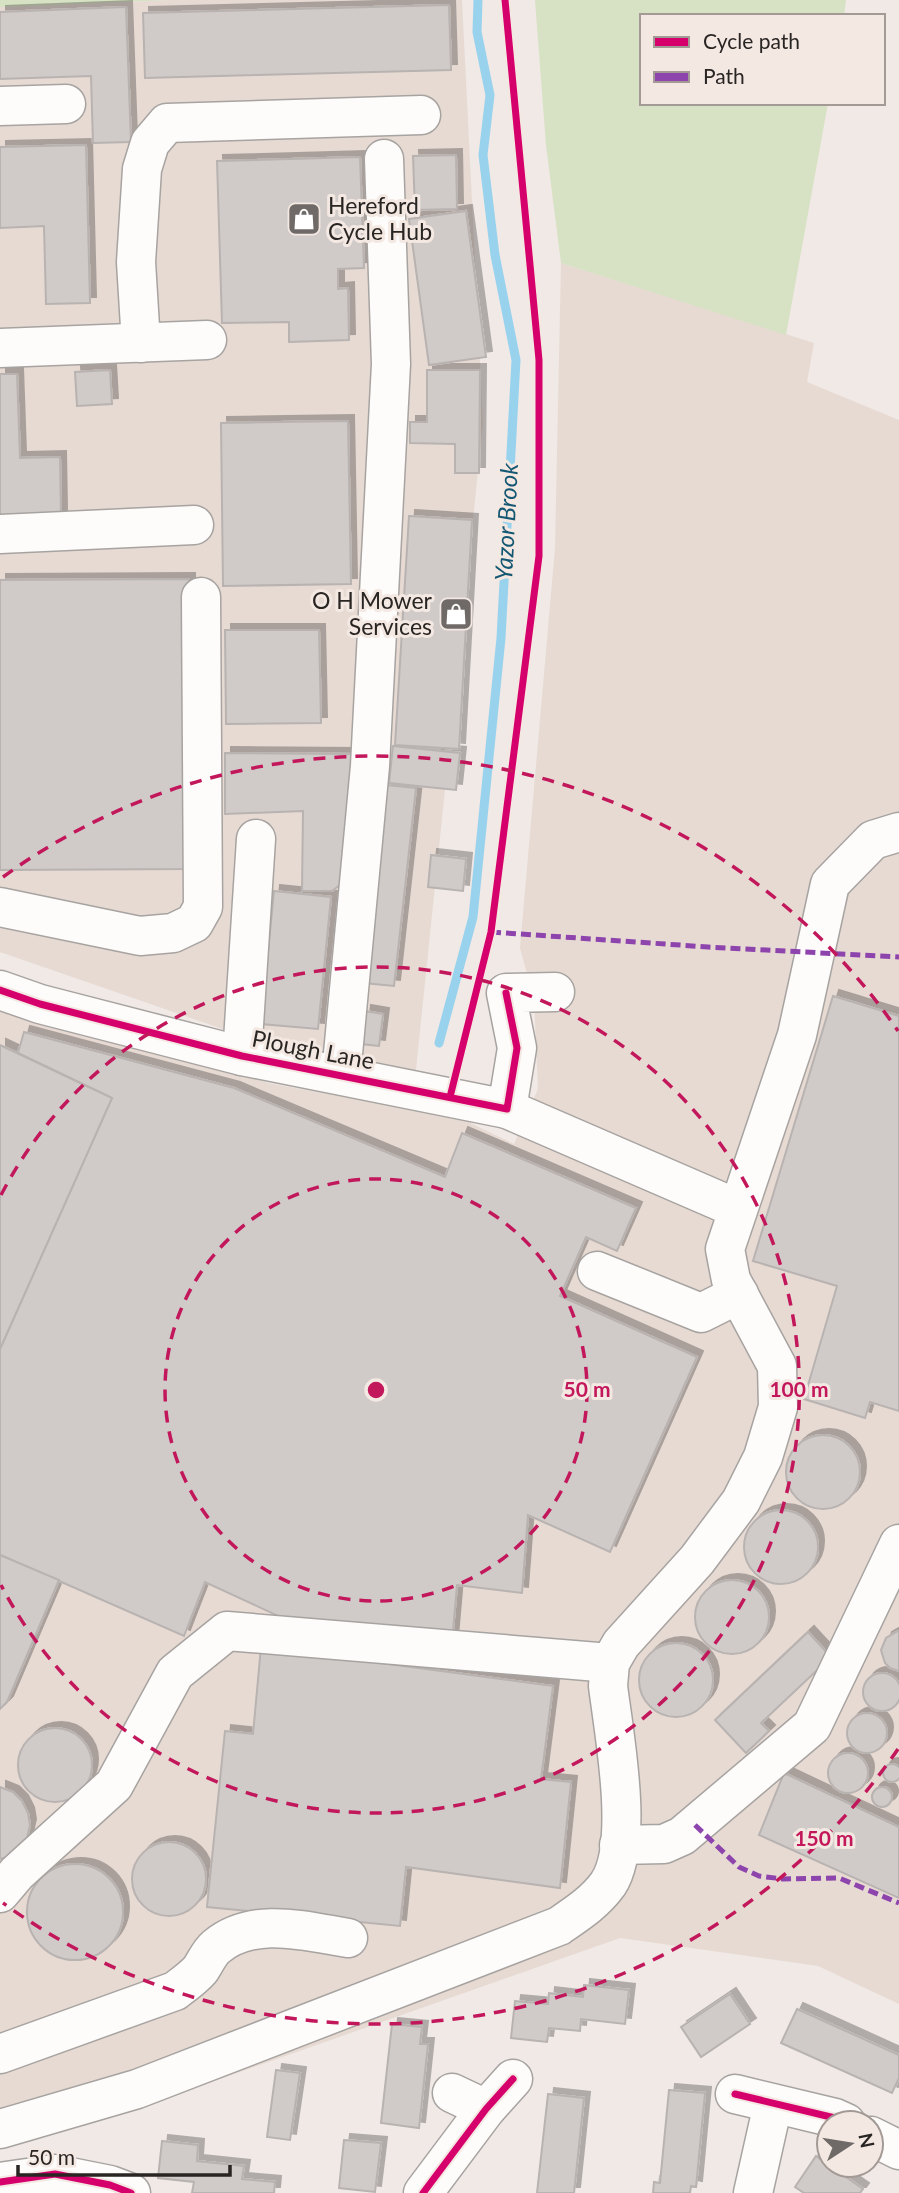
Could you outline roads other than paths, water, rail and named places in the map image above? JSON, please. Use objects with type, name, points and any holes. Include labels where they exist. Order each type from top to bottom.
[{"type":"street","points":[[0,106],[66,104]]},
{"type":"street","points":[[141,343],[136,262],[142,169],[150,143],[167,123],[421,115]]},
{"type":"street","points":[[341,1075],[370,766],[391,364],[384,159]]},
{"type":"street","points":[[0,348],[207,340]]},
{"type":"street","points":[[0,534],[194,525]]},
{"type":"street","points":[[0,907],[140,936],[173,933],[194,923],[203,907],[201,597]]},
{"type":"street","points":[[0,2129],[137,2089],[559,1926],[592,1903],[610,1881],[619,1845],[621,1813],[608,1686],[610,1663],[621,1644],[697,1560],[734,1511],[763,1457],[778,1407],[777,1366],[731,1280],[725,1249],[797,1035],[830,884],[873,840],[899,832]]},
{"type":"street","points":[[242,1056],[256,839]]},
{"type":"street","name":"Plough Lane","points":[[0,990],[40,1004],[242,1056],[507,1109],[738,1209]]},
{"type":"street","points":[[507,1109],[517,1048],[506,993],[555,992]]},
{"type":"street","points":[[597,1271],[701,1313],[738,1294]]},
{"type":"street","points":[[619,1845],[664,1844],[682,1836],[812,1726],[899,1544]]},
{"type":"street","points":[[0,1893],[17,1873],[114,1785],[175,1672],[226,1631],[610,1663]]},
{"type":"street","points":[[0,2054],[175,1991],[198,1972],[213,1949],[229,1938],[276,1927],[348,1938]]},
{"type":"street","points":[[424,2193],[486,2109],[513,2079]]},
{"type":"street","points":[[452,2093],[486,2109]]},
{"type":"street","points":[[734,2094],[815,2114]]},
{"type":"street","points":[[752,2193],[773,2105]]},
{"type":"street","points":[[0,2182],[55,2174],[117,2190]]},
{"type":"waterway","name":"Yazor Brook","points":[[439,1043],[473,917],[501,638],[516,360],[495,255],[483,155],[490,95],[477,32],[478,0]]},
{"type":"place","name":"Hereford Cycle Hub","points":[[304,219]]},
{"type":"place","name":"O H Mower Services","points":[[456,614]]}]
